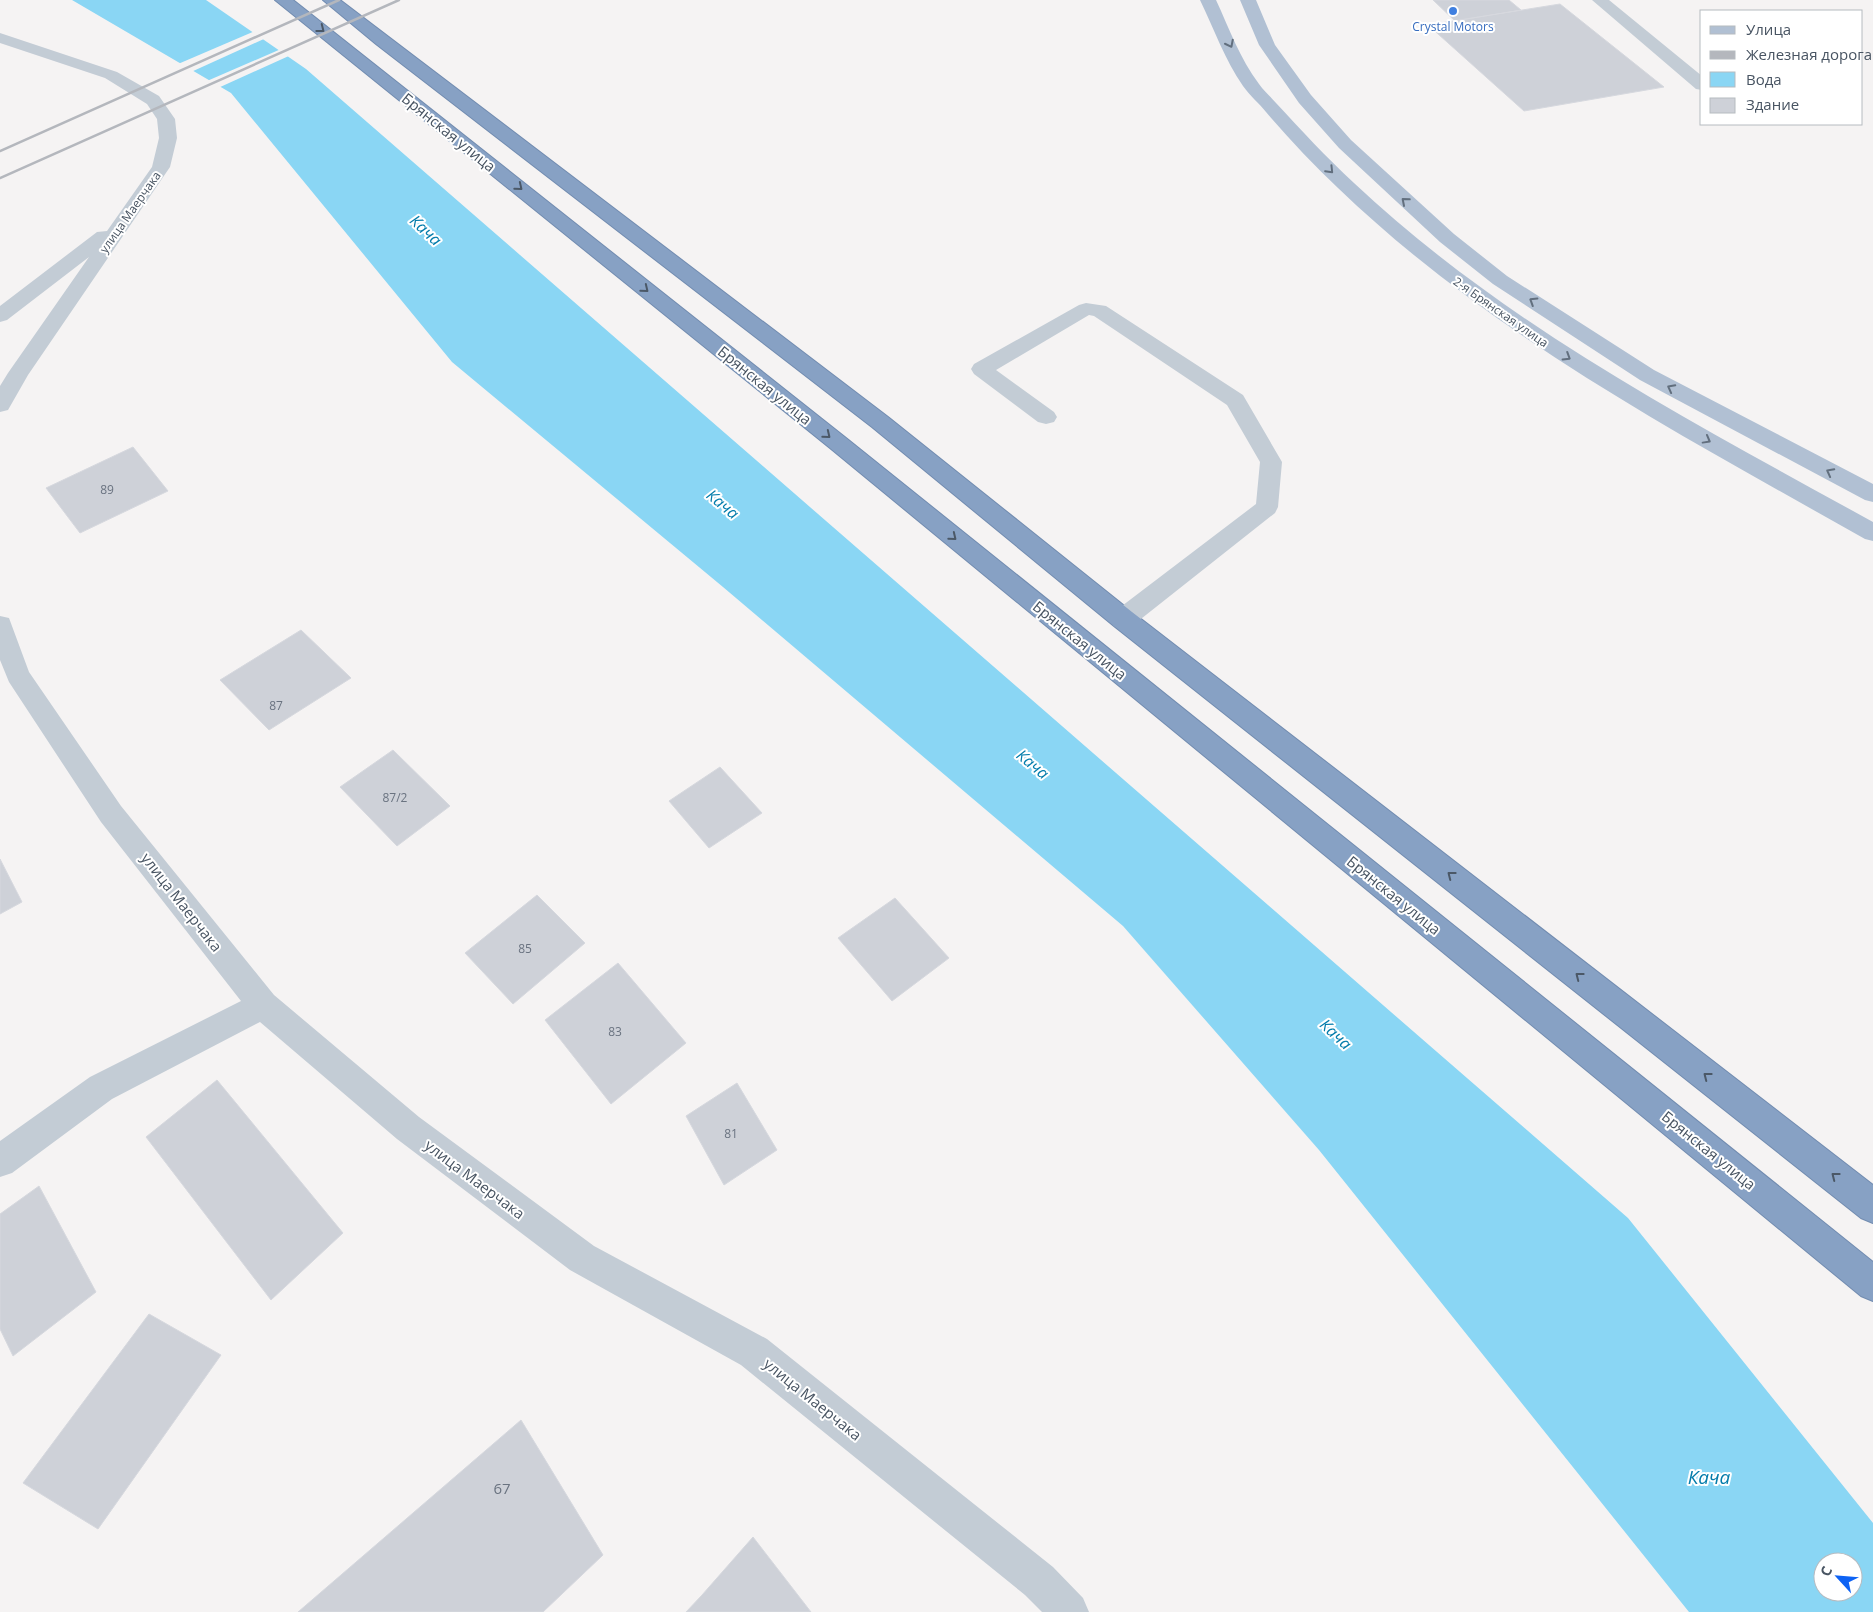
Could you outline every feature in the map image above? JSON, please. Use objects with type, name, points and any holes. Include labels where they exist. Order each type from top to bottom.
[{"type":"highway","name":"Брянская улица","points":[[283,0],[838,443],[1873,1284]]},
{"type":"highway","name":"Брянская улица","points":[[331,0],[880,422],[1123,618],[1873,1206]]},
{"type":"main road","name":"2-я Брянская улица","points":[[1208,0],[1249,82],[1291,131],[1340,182],[1457,282],[1538,339],[1633,398],[1873,533]]},
{"type":"main road","name":"2-я Брянская улица","points":[[1248,0],[1267,45],[1305,99],[1345,144],[1399,196],[1447,238],[1500,280],[1647,375],[1873,494]]},
{"type":"street","points":[[1600,0],[1700,83]]},
{"type":"street","name":"улица Маерчака","points":[[0,38],[111,75],[153,100],[166,119],[168,138],[161,167],[18,373],[0,405]]},
{"type":"street","points":[[0,316],[126,219]]},
{"type":"street","points":[[1046,417],[981,369],[1086,309],[1099,310],[1235,400],[1271,462],[1267,507],[1123,618]]},
{"type":"street","name":"улица Маерчака","points":[[0,625],[18,675],[111,814],[263,1005],[408,1128],[582,1258],[754,1352],[1039,1581],[1069,1612]]},
{"type":"street","points":[[0,1162],[101,1088],[263,1005]]},
{"type":"water","name":"Кача","points":[[72,0],[206,0],[306,69],[1628,1218],[1873,1523],[1873,1612],[1689,1612],[1319,1150],[1123,926],[723,587],[452,362],[231,93]]},
{"type":"pier","points":[[255,31],[266,38],[191,72],[178,64]]},
{"type":"pier","points":[[281,49],[291,55],[218,88],[207,81]]},
{"type":"building","points":[[1433,0],[1509,0],[1521,10],[1455,21]]},
{"type":"building","points":[[1560,4],[1664,87],[1524,111],[1428,25]]},
{"type":"building","points":[[133,447],[168,491],[80,533],[46,488]]},
{"type":"building","points":[[301,630],[351,678],[269,730],[220,680]]},
{"type":"building","points":[[393,750],[450,806],[397,846],[340,787]]},
{"type":"building","points":[[720,767],[762,813],[709,848],[669,801]]},
{"type":"building","points":[[0,859],[22,902],[0,914]]},
{"type":"building","points":[[537,895],[585,943],[513,1004],[465,953]]},
{"type":"building","points":[[895,898],[949,958],[892,1001],[838,938]]},
{"type":"building","points":[[618,963],[686,1043],[611,1104],[545,1020]]},
{"type":"building","points":[[217,1080],[343,1233],[271,1300],[146,1137]]},
{"type":"building","points":[[737,1083],[777,1150],[724,1185],[686,1116]]},
{"type":"building","points":[[39,1186],[96,1292],[13,1356],[0,1329],[0,1214]]},
{"type":"building","points":[[149,1314],[221,1355],[98,1529],[23,1483]]},
{"type":"building","points":[[521,1420],[603,1555],[543,1612],[298,1612]]},
{"type":"building","points":[[753,1537],[811,1612],[686,1612],[702,1595]]},
{"type":"railway","points":[[0,151],[339,0]]},
{"type":"railway","points":[[0,178],[399,0]]},
{"type":"place","name":"Crystal Motors","points":[[1453,11]]}]
